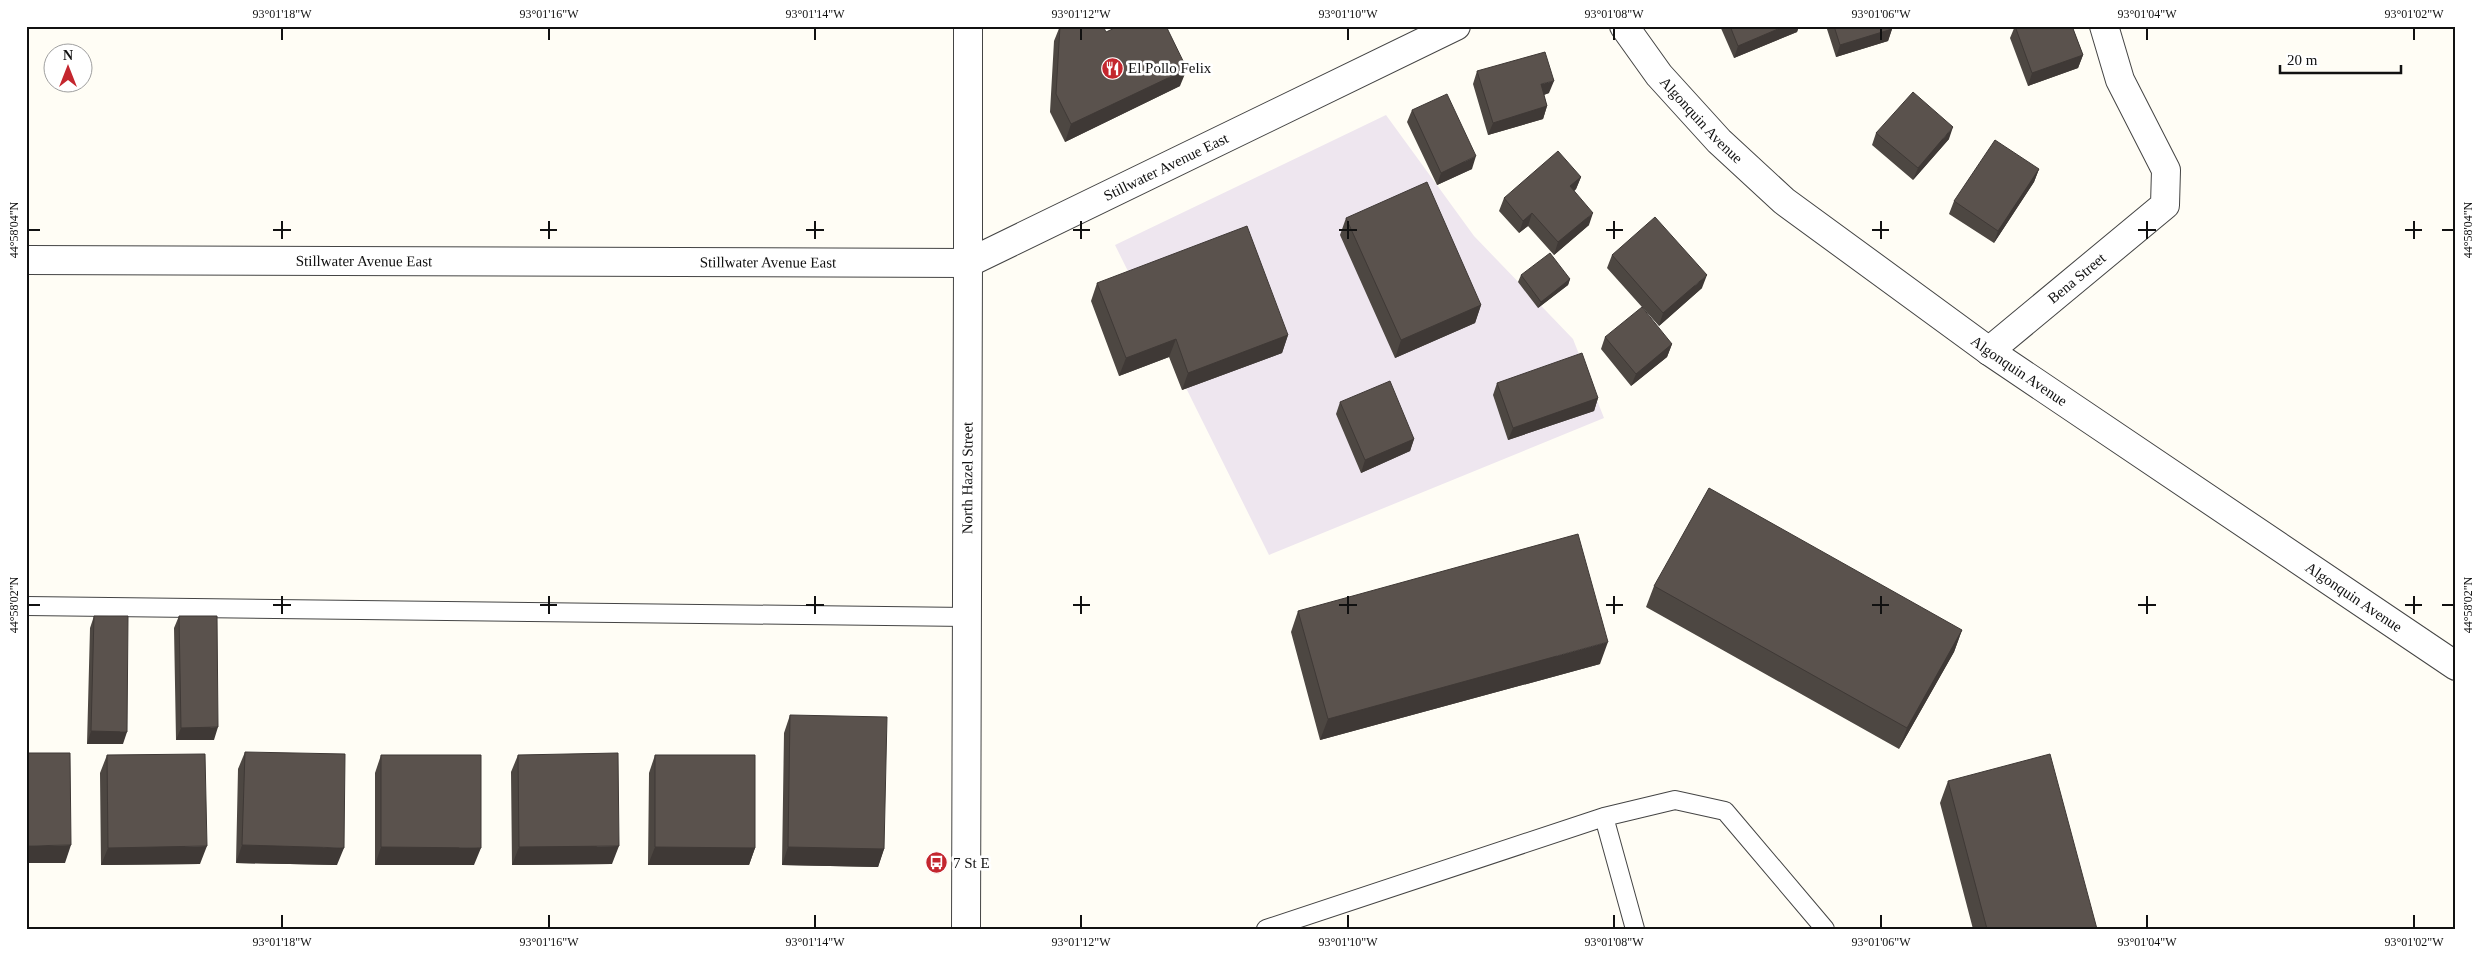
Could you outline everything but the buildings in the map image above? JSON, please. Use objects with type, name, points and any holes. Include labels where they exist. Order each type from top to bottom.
[{"type":"street","name":"North Hazel Street","points":[[966,929],[968,26]]},
{"type":"street","name":"Stillwater Avenue East","points":[[26,260],[968,263],[1456,26]]},
{"type":"street","name":"Algonquin Avenue","points":[[1624,26],[1659,75],[1719,141],[1784,201],[1989,351],[2456,666]]},
{"type":"street","name":"Bena Street","points":[[1989,351],[2165,205],[2166,170],[2120,80],[2104,26]]},
{"type":"lane","points":[[26,606],[967,618]]},
{"type":"lane","points":[[1266,929],[1604,817],[1675,800],[1725,811],[1825,929]]},
{"type":"lane","points":[[1604,817],[1635,929]]},
{"type":"shaded area","points":[[1386,115],[1474,236],[1573,339],[1604,418],[1269,555],[1115,245]]},
{"type":"place","name":"El Pollo Felix","points":[[1112,68]]},
{"type":"place","name":"7 St E","points":[[937,863]]}]
